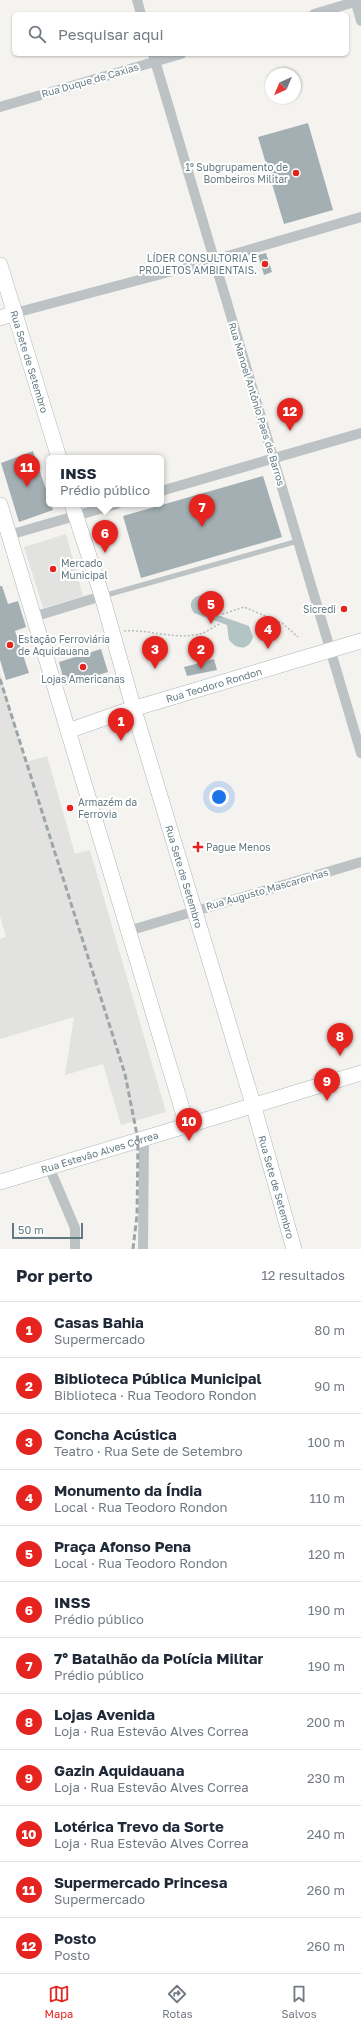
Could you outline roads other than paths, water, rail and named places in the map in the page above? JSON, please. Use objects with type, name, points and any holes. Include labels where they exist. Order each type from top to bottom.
[{"type":"main road","name":"Rua Sete de Setembro","points":[[0,264],[58,455]]},
{"type":"main road","points":[[0,318],[15,313]]},
{"type":"main road","points":[[0,505],[188,1125]]},
{"type":"main road","name":"Rua Sete de Setembro","points":[[74,510],[102,596],[134,710],[253,1104],[294,1249]]},
{"type":"main road","name":"Rua Teodoro Rondon","points":[[68,731],[361,641]]},
{"type":"main road","name":"Rua Estevão Alves Correa","points":[[0,1182],[253,1104],[361,1073]]},
{"type":"street","points":[[137,0],[140,12]]},
{"type":"street","points":[[321,12],[357,1],[361,21]]},
{"type":"street","name":"Rua Duque de Caxias","points":[[0,107],[154,58],[168,56]]},
{"type":"street","name":"Rua Manoel Antônio Paes de Barros","points":[[154,58],[361,753]]},
{"type":"street","points":[[15,313],[214,260],[361,217]]},
{"type":"street","points":[[164,490],[361,433]]},
{"type":"street","points":[[9,535],[74,510],[96,507]]},
{"type":"street","points":[[34,617],[102,596]]},
{"type":"street","name":"Rua Augusto Mascarenhas","points":[[128,931],[361,862]]},
{"type":"street","points":[[143,1249],[144,1138]]},
{"type":"street","points":[[49,1167],[75,1228],[75,1249]]},
{"type":"lane","points":[[102,596],[298,541]]},
{"type":"railway","points":[[0,679],[125,1074],[138,1140],[137,1215],[133,1249]]},
{"type":"place","name":"1º Subgrupamento de Bombeiros Militar","points":[[296,173]]},
{"type":"place","name":"LÍDER CONSULTORIA E PROJETOS AMBIENTAIS.","points":[[265,264]]},
{"type":"place","name":"Posto","points":[[290,431]]},
{"type":"place","name":"Supermercado Princesa","points":[[27,487]]},
{"type":"place","name":"7° Batalhão da Polícia Militar","points":[[202,527]]},
{"type":"place","name":"INSS","points":[[105,553]]},
{"type":"place","name":"Mercado Municipal","points":[[53,569]]},
{"type":"place","name":"Sicredi","points":[[344,609]]},
{"type":"place","name":"Praça Afonso Pena","points":[[211,624]]},
{"type":"place","name":"Estação Ferroviária de Aquidauana","points":[[10,645]]},
{"type":"place","name":"Monumento da Índia","points":[[268,649]]},
{"type":"place","name":"Lojas Americanas","points":[[83,667]]},
{"type":"place","name":"Concha Acústica","points":[[155,669]]},
{"type":"place","name":"Biblioteca Pública Municipal","points":[[201,669]]},
{"type":"place","name":"Casas Bahia","points":[[121,741]]},
{"type":"place","name":"Armazém da Ferrovia","points":[[70,808]]},
{"type":"place","name":"Pague Menos","points":[[198,847]]},
{"type":"place","name":"Lojas Avenida","points":[[340,1056]]},
{"type":"place","name":"Gazin Aquidauana","points":[[327,1101]]},
{"type":"place","name":"Lotérica Trevo da Sorte","points":[[189,1141]]}]
